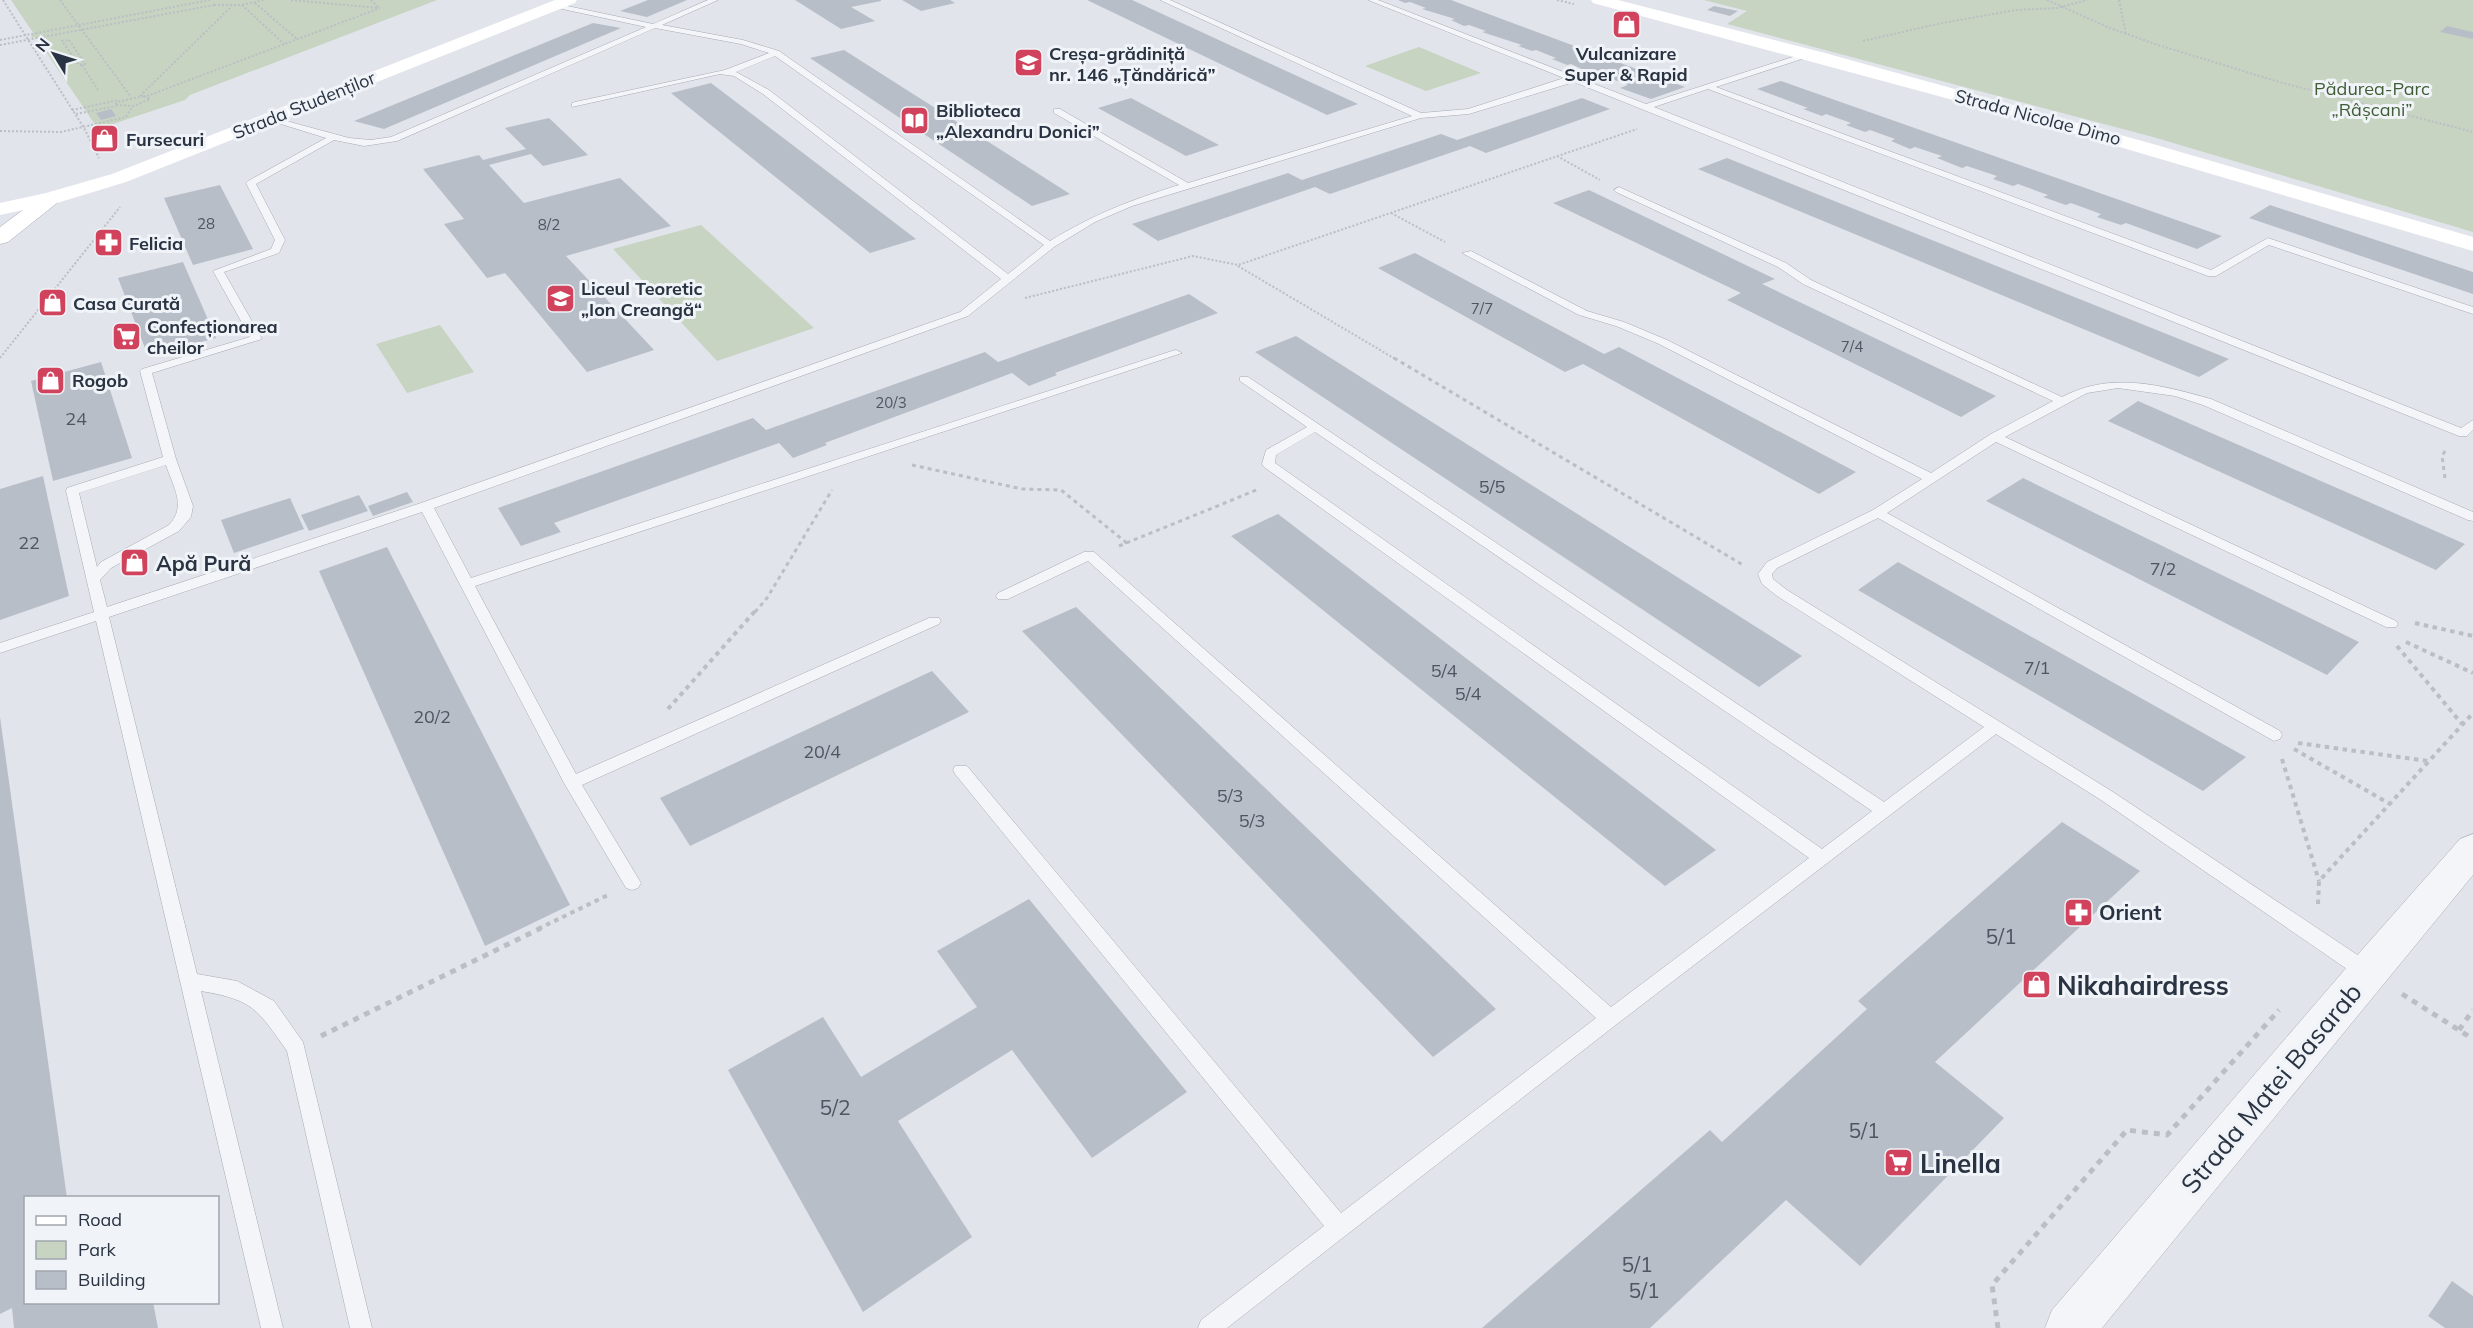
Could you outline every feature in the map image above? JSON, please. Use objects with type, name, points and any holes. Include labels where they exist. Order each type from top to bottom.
[{"type":"main road","name":"Strada Nicolae Dimo","points":[[1599,0],[2162,150],[2473,244]]},
{"type":"main road","name":"Strada Studenților","points":[[0,209],[50,199],[119,178],[563,2]]},
{"type":"main road","points":[[0,237],[50,199]]},
{"type":"street","name":"Strada Matei Basarab","points":[[2070,1328],[2350,961],[2473,849]]},
{"type":"lane","points":[[271,118],[357,144],[373,144],[394,139],[714,0]]},
{"type":"lane","points":[[1164,0],[1420,116]]},
{"type":"lane","points":[[1372,0],[1700,128],[2463,433],[2473,424]]},
{"type":"lane","points":[[563,2],[654,26],[742,42],[776,53],[1050,245]]},
{"type":"lane","points":[[575,105],[728,72],[776,53]]},
{"type":"lane","points":[[1646,107],[1808,54]]},
{"type":"lane","points":[[728,72],[745,78],[766,92],[1008,279]]},
{"type":"lane","points":[[0,648],[102,612],[426,506],[964,314],[1050,245],[1111,211],[1420,116],[1469,111],[1562,81],[1575,79]]},
{"type":"lane","points":[[1707,86],[2212,274],[2268,241],[2473,311]]},
{"type":"lane","points":[[1057,111],[1187,186]]},
{"type":"lane","points":[[94,579],[106,565],[174,528],[184,517],[186,506],[170,459],[146,371],[256,339],[218,271],[275,251],[280,240],[251,183],[333,137]]},
{"type":"lane","points":[[1620,190],[1782,265],[1807,282],[2062,401]]},
{"type":"lane","points":[[1467,253],[1583,313],[1620,324],[1663,342],[1930,478]]},
{"type":"lane","points":[[468,584],[1176,353]]},
{"type":"lane","points":[[1244,379],[1884,811]]},
{"type":"lane","points":[[2350,961],[2107,796],[1782,593],[1765,578],[1768,567],[1878,513],[1995,437],[2062,401],[2084,390],[2118,384],[2176,393],[2230,411],[2473,517]]},
{"type":"lane","points":[[1315,427],[1270,453],[1268,464],[1821,858]]},
{"type":"lane","points":[[1995,437],[2388,628]]},
{"type":"lane","points":[[170,459],[72,491],[272,1328]]},
{"type":"lane","points":[[426,506],[573,783],[632,883]]},
{"type":"lane","points":[[1878,513],[2275,737]]},
{"type":"lane","points":[[1003,597],[1089,555],[1610,1018]]},
{"type":"lane","points":[[573,783],[934,621]]},
{"type":"lane","points":[[1209,1328],[1610,1018],[1995,727]]},
{"type":"lane","points":[[961,770],[1339,1228]]},
{"type":"lane","points":[[190,981],[237,988],[267,1007],[296,1048],[361,1328]]},
{"type":"path","points":[[3,0],[84,128],[101,161]]},
{"type":"path","points":[[60,0],[131,97]]},
{"type":"path","points":[[0,40],[211,0],[214,5]]},
{"type":"path","points":[[0,45],[214,5],[242,5],[264,0]]},
{"type":"path","points":[[291,0],[380,8]]},
{"type":"path","points":[[371,0],[380,8]]},
{"type":"path","points":[[2047,0],[2126,34],[2279,82],[2473,132]]},
{"type":"path","points":[[1808,54],[1832,43],[1871,40],[1942,23],[2016,10],[2062,7],[2086,0]]},
{"type":"path","points":[[2119,0],[2118,10],[2124,20],[2126,34]]},
{"type":"path","points":[[255,3],[298,39]]},
{"type":"path","points":[[242,5],[284,44]]},
{"type":"path","points":[[140,96],[232,6]]},
{"type":"path","points":[[72,110],[131,97],[147,96],[380,8]]},
{"type":"path","points":[[60,34],[66,41],[69,40],[86,64],[82,65]]},
{"type":"path","points":[[66,41],[62,41],[79,66],[82,65],[98,90]]},
{"type":"path","points":[[75,114],[116,106],[132,107],[150,100],[147,96]]},
{"type":"path","points":[[116,106],[117,102],[126,98]]},
{"type":"path","points":[[0,131],[61,132],[84,128],[126,117],[132,107]]},
{"type":"path","points":[[1238,265],[1645,126],[1700,128]]},
{"type":"path","points":[[1557,156],[1620,190]]},
{"type":"path","points":[[1391,213],[1467,253]]},
{"type":"path","points":[[964,314],[1193,256],[1238,265],[1765,578]]},
{"type":"path","points":[[864,454],[1022,489],[1061,490],[1128,544]]},
{"type":"path","points":[[668,710],[767,598],[851,459]]},
{"type":"path","points":[[1089,555],[1128,544],[1286,478]]},
{"type":"path","points":[[2388,628],[2397,620],[2473,636]]},
{"type":"path","points":[[2388,628],[2473,673]]},
{"type":"path","points":[[2388,628],[2462,724]]},
{"type":"path","points":[[2319,881],[2462,724],[2472,716]]},
{"type":"path","points":[[2275,737],[2428,761]]},
{"type":"path","points":[[2275,737],[2390,804]]},
{"type":"path","points":[[2275,737],[2319,881],[2318,912],[2350,961],[2473,1038]]},
{"type":"path","points":[[296,1048],[632,883]]},
{"type":"path","points":[[1998,1328],[1992,1285],[2127,1130],[2167,1135],[2286,1003]]},
{"type":"path","points":[[2459,1030],[2473,1010]]},
{"type":"green space","points":[[11,0],[437,0],[190,95],[185,100],[98,129],[36,37],[32,38],[31,35],[34,34]]},
{"type":"green space","name":"Pădurea-Parc „Râșcani”","points":[[1704,0],[2473,0],[2473,232],[2153,137],[1727,24],[1747,11]]},
{"type":"green space","points":[[1419,47],[1481,73],[1426,91],[1365,66]]},
{"type":"green space","points":[[701,225],[814,328],[717,361],[613,249]]},
{"type":"green space","points":[[440,325],[474,372],[407,393],[376,344]]},
{"type":"building","points":[[648,0],[687,0],[647,17],[620,11]]},
{"type":"building","points":[[795,0],[881,1],[851,7],[875,21],[841,29]]},
{"type":"building","points":[[902,0],[950,0],[955,3],[921,11]]},
{"type":"building","points":[[1087,0],[1132,0],[1358,104],[1327,115]]},
{"type":"building","points":[[1398,0],[1451,0],[1685,87],[1651,99],[1620,88],[1628,85],[1607,77],[1603,79],[1571,64],[1567,65],[1552,59],[1556,58],[1536,50],[1532,51],[1518,46],[1522,45],[1482,32],[1486,31],[1469,25],[1464,26],[1451,20],[1455,19],[1422,9],[1426,8],[1410,2],[1405,3]]},
{"type":"building","points":[[1714,6],[1738,11],[1730,16],[1707,10]]},
{"type":"building","points":[[593,23],[621,28],[384,129],[354,121]]},
{"type":"building","points":[[2447,26],[2473,32],[2473,39],[2440,32]]},
{"type":"building","points":[[844,50],[1070,194],[1032,206],[810,58]]},
{"type":"building","points":[[1781,81],[2222,236],[2197,249],[2126,223],[2121,225],[2097,217],[2101,214],[2071,203],[2066,205],[2043,197],[2048,195],[2018,184],[2013,186],[1993,179],[1997,176],[1967,166],[1962,168],[1937,158],[1942,156],[1915,147],[1910,149],[1891,141],[1895,139],[1870,130],[1865,132],[1846,125],[1851,123],[1826,114],[1822,116],[1803,109],[1808,108],[1757,89]]},
{"type":"building","points":[[711,83],[916,239],[870,253],[671,93]]},
{"type":"building","points":[[1131,98],[1219,145],[1186,156],[1098,108]]},
{"type":"building","points":[[1582,98],[1610,109],[1486,153],[1470,146],[1330,194],[1315,187],[1158,241],[1132,224],[1288,173],[1302,180],[1441,134],[1457,140]]},
{"type":"building","points":[[111,109],[116,116],[101,120],[96,113]]},
{"type":"building","points":[[549,118],[588,155],[543,166],[531,154],[489,165],[524,203],[620,178],[671,226],[566,256],[654,350],[587,372],[505,273],[487,278],[444,224],[464,219],[423,169],[479,155],[483,160],[526,149],[505,128]]},
{"type":"building","points":[[1727,158],[2229,359],[2199,377],[1698,169]]},
{"type":"building","points":[[220,185],[253,249],[193,265],[164,198]]},
{"type":"building","points":[[1589,190],[1775,279],[1762,284],[1996,396],[1961,417],[1727,300],[1741,293],[1553,203]]},
{"type":"building","points":[[2270,205],[2473,272],[2473,294],[2249,218]]},
{"type":"building","points":[[1415,253],[1604,354],[1619,347],[1856,472],[1819,494],[1583,364],[1565,372],[1378,268]]},
{"type":"building","points":[[183,262],[216,338],[148,356],[118,278]]},
{"type":"building","points":[[1189,294],[1218,313],[1055,373],[1057,375],[1029,386],[1012,373],[825,443],[827,445],[793,458],[779,443],[554,523],[561,532],[521,546],[498,508],[753,418],[766,430],[985,352],[998,362]]},
{"type":"building","points":[[1296,336],[1802,656],[1759,687],[1255,352]]},
{"type":"building","points":[[101,362],[132,458],[53,481],[31,381]]},
{"type":"building","points":[[2138,401],[2465,544],[2436,570],[2108,421]]},
{"type":"building","points":[[43,476],[69,596],[0,620],[0,489]]},
{"type":"building","points":[[2023,478],[2359,642],[2327,675],[1986,501]]},
{"type":"building","points":[[407,492],[413,502],[373,516],[368,506]]},
{"type":"building","points":[[359,495],[368,511],[309,531],[301,515]]},
{"type":"building","points":[[290,498],[304,529],[234,553],[221,520]]},
{"type":"building","points":[[1278,514],[1716,850],[1665,886],[1231,536]]},
{"type":"building","points":[[387,547],[570,905],[485,946],[319,571]]},
{"type":"building","points":[[1898,562],[2246,757],[2203,791],[1858,590]]},
{"type":"building","points":[[1076,607],[1496,1009],[1433,1057],[1022,631]]},
{"type":"building","points":[[932,671],[969,712],[690,846],[660,798]]},
{"type":"building","points":[[0,717],[67,1196],[24,1196],[24,1304],[153,1304],[158,1328],[14,1328],[12,1308],[0,1314]]},
{"type":"building","points":[[2062,822],[2140,871],[1935,1062],[2004,1118],[1860,1266],[1786,1200],[1650,1328],[1482,1328],[1710,1130],[1722,1142],[1867,1009],[1858,1001]]},
{"type":"building","points":[[1029,899],[1187,1092],[1092,1158],[1012,1050],[898,1121],[972,1237],[863,1312],[728,1070],[823,1017],[861,1077],[977,1007],[937,951]]},
{"type":"building","points":[[2452,1281],[2473,1296],[2473,1328],[2445,1328],[2428,1316]]},
{"type":"place","name":"Vulcanizare Super & Rapid","points":[[1626,24]]},
{"type":"place","name":"Creșa-grădiniță nr. 146 „Țăndărică”","points":[[1028,63]]},
{"type":"place","name":"Biblioteca „Alexandru Donici”","points":[[915,120]]},
{"type":"place","name":"Fursecuri","points":[[105,139]]},
{"type":"place","name":"Felicia","points":[[108,243]]},
{"type":"place","name":"Liceul Teoretic „Ion Creangă“","points":[[560,298]]},
{"type":"place","name":"Casa Curată","points":[[52,303]]},
{"type":"place","name":"Confecționarea cheilor","points":[[126,336]]},
{"type":"place","name":"Rogob","points":[[51,380]]},
{"type":"place","name":"Apă Pură","points":[[135,563]]},
{"type":"place","name":"Orient","points":[[2078,912]]},
{"type":"place","name":"Nikahairdress","points":[[2036,985]]},
{"type":"place","name":"Linella","points":[[1899,1163]]}]
